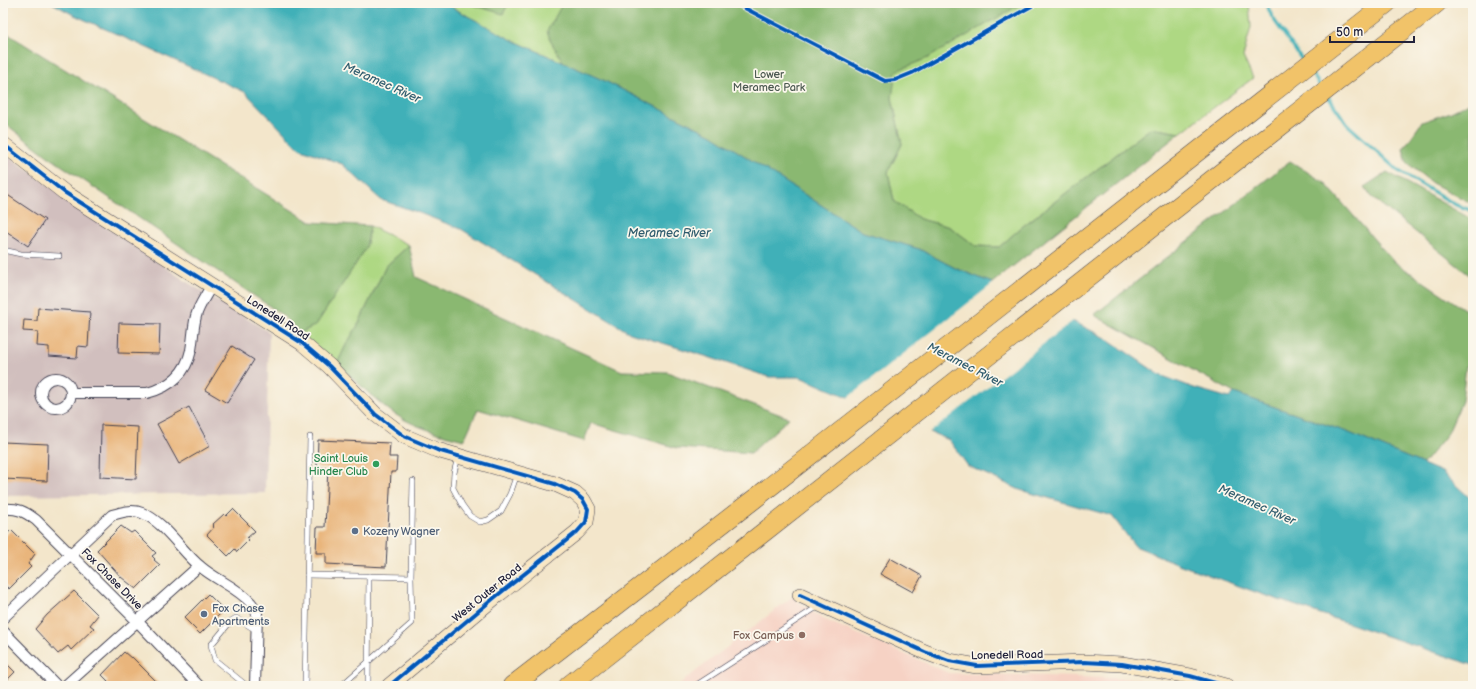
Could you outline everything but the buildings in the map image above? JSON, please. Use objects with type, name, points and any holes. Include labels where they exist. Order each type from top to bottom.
[{"type":"highway","points":[[568,686],[1437,3]]},
{"type":"highway","points":[[512,686],[800,464],[1381,8]]},
{"type":"street","name":"Lonedell Road","points":[[3,144],[64,192],[313,351],[376,414],[398,433],[426,447],[556,484],[580,496],[588,508]]},
{"type":"street","points":[[71,393],[147,393],[158,390],[172,382],[184,370],[188,360],[196,316],[200,305],[211,286]]},
{"type":"street","name":"West Outer Road","points":[[389,686],[494,598],[577,532],[586,522],[588,508]]},
{"type":"street","name":"Fox Chase Drive","points":[[3,509],[16,509],[25,512],[36,520],[137,621],[199,686]]},
{"type":"street","name":"Fox Chase Drive","points":[[3,618],[112,515],[135,511],[144,513],[152,518],[199,566],[229,585],[252,603],[256,614],[255,686]]},
{"type":"street","name":"Fox Chase Drive","points":[[65,686],[199,566]]},
{"type":"street","name":"Lonedell Road","points":[[800,595],[925,652],[959,664],[982,666],[1064,662],[1102,663],[1174,673],[1226,686]]},
{"type":"street","points":[[3,631],[57,686]]},
{"type":"lane","points":[[3,250],[21,254],[59,256]]},
{"type":"lane","points":[[305,686],[310,437]]},
{"type":"lane","points":[[458,456],[454,473],[453,488],[462,506],[470,516],[480,522],[488,520],[501,512],[518,473]]},
{"type":"lane","points":[[341,686],[412,623],[411,577],[413,481]]},
{"type":"lane","points":[[307,575],[411,577]]},
{"type":"lane","points":[[368,686],[369,576]]},
{"type":"lane","points":[[695,686],[814,609],[824,606]]},
{"type":"lane","points":[[247,686],[215,660],[211,645],[231,621],[236,618],[256,630]]},
{"type":"shaded area","points":[[3,152],[108,228],[187,282],[269,332],[265,493],[3,496]]},
{"type":"shaded area","name":"Fox Campus","points":[[792,597],[823,619],[949,673],[1140,679],[1140,686],[677,686]]},
{"type":"green space","points":[[444,3],[1249,3],[1251,27],[1243,57],[1253,78],[1180,133],[1151,128],[1023,226],[999,247],[976,246],[950,227],[920,219],[894,201],[888,172],[902,144],[892,98],[768,171],[712,135],[605,81],[512,40]]},
{"type":"green space","points":[[466,3],[509,3],[503,14]]},
{"type":"green space","name":"Lower Meramec Park","points":[[563,3],[1023,3],[928,58],[896,71],[892,98],[902,144],[888,172],[894,201],[920,219],[950,227],[976,246],[999,247],[1023,226],[1151,128],[1180,133],[992,283],[955,268],[919,249],[863,232],[712,135],[605,81],[564,63],[551,42],[547,31]]},
{"type":"green space","points":[[3,31],[311,222],[370,226],[366,248],[316,325],[300,333],[281,314],[49,157],[3,122]]},
{"type":"green space","points":[[1473,101],[1473,204],[1432,183],[1407,163],[1403,149],[1422,122],[1451,112]]},
{"type":"green space","points":[[1290,161],[1325,183],[1393,261],[1473,315],[1473,365],[1466,366],[1462,401],[1448,433],[1423,464],[1347,432],[1234,393],[1094,315]]},
{"type":"green space","points":[[1387,172],[1473,220],[1473,278],[1373,198],[1364,187]]},
{"type":"green space","points":[[370,226],[409,245],[386,266],[357,327],[337,364],[300,333],[316,325],[366,248]]},
{"type":"green space","points":[[409,245],[416,277],[622,371],[667,372],[789,418],[751,453],[677,448],[591,423],[584,441],[478,409],[464,440],[418,426],[401,418],[386,408],[337,364],[357,327],[386,266]]},
{"type":"water","name":"Meramec River","points":[[52,3],[444,3],[512,40],[605,81],[712,135],[863,232],[919,249],[955,268],[1017,293],[1106,338],[1160,375],[1194,388],[1229,398],[1234,393],[1347,432],[1442,472],[1473,501],[1473,665],[1261,594],[1181,565],[1135,546],[1112,516],[1020,490],[968,466],[949,440],[800,377],[769,377],[630,333],[461,229],[381,200],[342,164],[299,148],[245,92],[72,14]]},
{"type":"pier","points":[[995,282],[1018,291],[1074,320],[928,434],[846,399]]},
{"type":"waterway","points":[[1266,3],[1272,17],[1303,61]]},
{"type":"waterway","points":[[1310,71],[1321,87]]},
{"type":"waterway","points":[[1327,95],[1347,124],[1397,170],[1456,205],[1473,211]]},
{"type":"cycle path","points":[[735,3],[885,81],[895,80],[912,73],[1037,3]]},
{"type":"cycle path","points":[[3,144],[64,192],[302,343],[329,366],[375,414],[404,436],[437,450],[555,484],[575,493],[583,500],[588,509],[586,522],[577,532],[494,598],[389,686]]},
{"type":"cycle path","points":[[800,595],[925,652],[949,661],[977,666],[1084,662],[1122,664],[1190,676],[1226,686]]},
{"type":"place","name":"Saint Louis Hinder Club","points":[[376,464]]},
{"type":"place","name":"Kozeny Wagner","points":[[355,531]]},
{"type":"place","name":"Fox Chase Apartments","points":[[204,614]]},
{"type":"place","name":"Fox Campus","points":[[802,635]]}]
